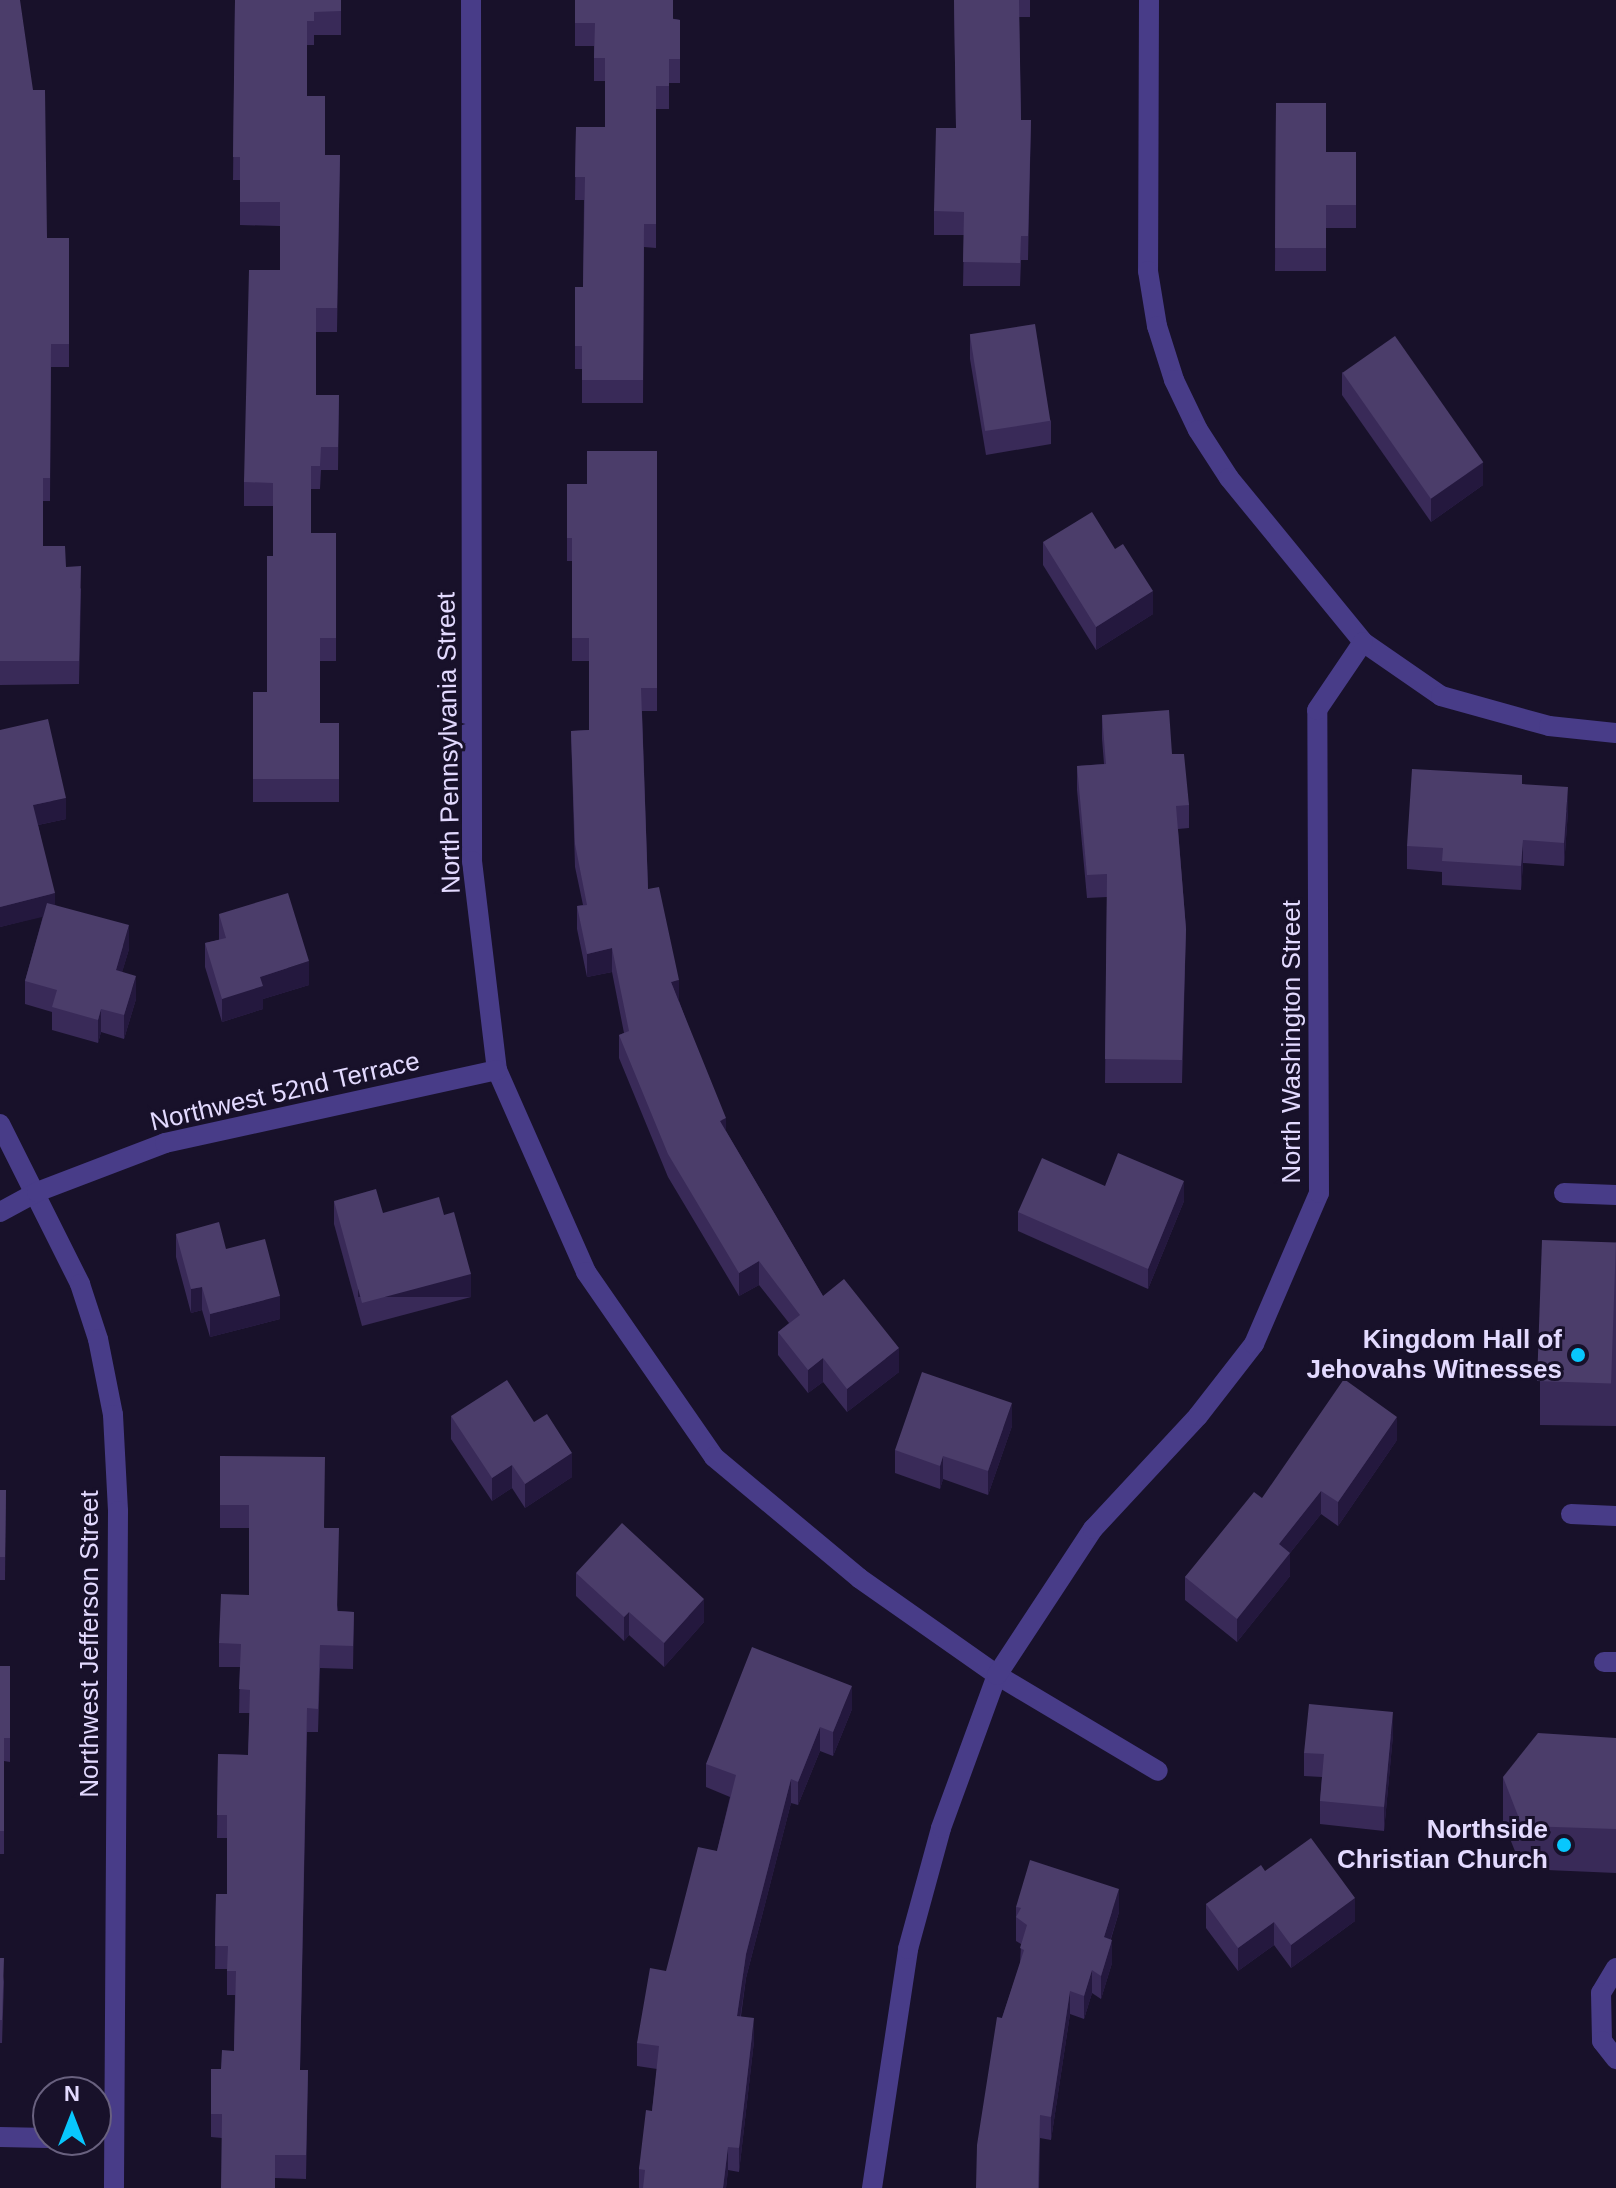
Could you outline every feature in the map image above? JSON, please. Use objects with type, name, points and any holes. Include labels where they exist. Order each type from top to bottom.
[{"type":"street","name":"North Pennsylvania Street","points":[[471,0],[472,861],[497,1070],[586,1272],[714,1457],[859,1578],[997,1675],[1158,1771]]},
{"type":"street","points":[[1149,0],[1148,271],[1157,326],[1174,380],[1198,430],[1229,478],[1363,642],[1441,696],[1549,726],[1616,733]]},
{"type":"street","name":"North Washington Street","points":[[872,2188],[908,1949],[941,1828],[997,1675],[1093,1529],[1198,1416],[1254,1344],[1319,1193],[1317,710],[1363,642]]},
{"type":"street","name":"Northwest 52nd Terrace","points":[[0,1212],[37,1192],[165,1143],[497,1070]]},
{"type":"street","name":"Northwest Jefferson Street","points":[[0,1124],[37,1192],[80,1284],[98,1339],[113,1415],[118,1511],[106,2076]]},
{"type":"street","points":[[1564,1193],[1616,1195]]},
{"type":"street","points":[[1571,1514],[1616,1516]]},
{"type":"street","points":[[1616,1968],[1601,1993],[1602,2041],[1616,2059]]},
{"type":"street","points":[[0,2137],[32,2138]]},
{"type":"street","name":"Northwest Jefferson Street","points":[[108,2156],[114,2188]]},
{"type":"building","points":[[0,0],[20,0],[33,90],[45,90],[47,238],[69,238],[69,344],[51,344],[50,478],[43,478],[43,546],[65,546],[66,567],[81,566],[79,661],[0,661]]},
{"type":"building","points":[[235,0],[341,0],[341,11],[314,12],[314,21],[307,21],[307,96],[325,96],[325,155],[340,155],[337,308],[316,308],[316,395],[339,395],[338,447],[321,447],[320,466],[311,466],[311,533],[336,533],[336,638],[320,638],[320,723],[339,723],[339,779],[253,779],[253,692],[267,692],[267,556],[273,556],[273,483],[244,482],[249,270],[280,270],[280,202],[240,202],[240,157],[233,157]]},
{"type":"building","points":[[575,0],[673,0],[673,19],[680,20],[680,59],[669,59],[669,86],[656,86],[656,224],[644,224],[643,380],[582,380],[582,346],[575,346],[575,287],[583,287],[585,177],[575,177],[576,127],[605,127],[605,58],[594,58],[595,23],[575,23]]},
{"type":"building","points":[[954,0],[1019,0],[1021,120],[1031,120],[1028,236],[1021,236],[1020,263],[963,262],[964,212],[934,211],[936,128],[956,128]]},
{"type":"building","points":[[1276,103],[1326,103],[1326,152],[1356,152],[1356,205],[1326,205],[1326,248],[1275,248]]},
{"type":"building","points":[[1035,324],[1050,421],[985,431],[970,334]]},
{"type":"building","points":[[1395,336],[1483,462],[1431,499],[1343,373]]},
{"type":"building","points":[[587,451],[657,451],[657,688],[641,688],[648,889],[659,887],[679,980],[671,982],[726,1118],[720,1121],[823,1296],[844,1279],[899,1348],[847,1389],[823,1358],[808,1370],[778,1332],[800,1315],[759,1261],[739,1273],[668,1154],[619,1035],[629,1031],[612,948],[587,954],[577,906],[587,905],[575,844],[571,731],[589,730],[589,638],[572,638],[572,538],[567,538],[567,484],[587,484]]},
{"type":"building","points":[[1092,512],[1115,549],[1123,544],[1153,591],[1096,627],[1043,542]]},
{"type":"building","points":[[1169,710],[1172,754],[1184,754],[1189,805],[1176,806],[1186,929],[1182,1060],[1105,1059],[1107,874],[1087,875],[1077,766],[1106,764],[1102,715]]},
{"type":"building","points":[[48,719],[66,798],[33,805],[55,893],[0,907],[0,730]]},
{"type":"building","points":[[1412,769],[1522,775],[1522,784],[1568,787],[1564,843],[1523,840],[1521,866],[1442,861],[1443,848],[1407,846]]},
{"type":"building","points":[[288,893],[309,961],[260,977],[263,986],[222,999],[205,943],[226,938],[219,914]]},
{"type":"building","points":[[47,903],[129,925],[116,970],[136,976],[124,1015],[101,1009],[98,1020],[52,1007],[57,990],[25,981]]},
{"type":"building","points":[[1118,1153],[1184,1181],[1148,1269],[1018,1212],[1042,1158],[1105,1186]]},
{"type":"building","points":[[376,1189],[383,1213],[439,1197],[444,1215],[454,1212],[471,1274],[362,1303],[334,1201]]},
{"type":"building","points":[[219,1222],[226,1249],[265,1239],[280,1296],[210,1314],[202,1287],[191,1289],[176,1234]]},
{"type":"building","name":"Kingdom Hall of Jehovahs Witnesses","points":[[1542,1240],[1616,1243],[1611,1383],[1537,1381]]},
{"type":"building","points":[[922,1372],[1012,1403],[988,1471],[943,1456],[940,1466],[895,1450]]},
{"type":"building","points":[[1344,1379],[1397,1417],[1338,1502],[1321,1491],[1279,1544],[1290,1553],[1237,1619],[1185,1577],[1254,1492],[1262,1498]]},
{"type":"building","points":[[507,1380],[534,1422],[547,1414],[572,1453],[525,1484],[512,1465],[492,1478],[451,1416]]},
{"type":"building","points":[[220,1456],[325,1457],[324,1528],[339,1528],[337,1611],[354,1612],[353,1646],[320,1645],[318,1709],[307,1708],[300,2070],[308,2070],[306,2155],[275,2155],[275,2188],[221,2188],[222,2114],[211,2114],[211,2069],[221,2069],[222,2050],[234,2051],[236,1971],[227,1971],[228,1946],[215,1946],[216,1894],[227,1894],[227,1815],[217,1815],[218,1754],[248,1755],[250,1690],[239,1689],[241,1644],[219,1643],[221,1594],[249,1595],[249,1505],[220,1505]]},
{"type":"building","points":[[0,1490],[6,1490],[5,1557],[0,1557]]},
{"type":"building","points":[[622,1523],[704,1599],[664,1643],[629,1612],[624,1617],[576,1573]]},
{"type":"building","points":[[752,1647],[852,1686],[833,1732],[820,1727],[798,1782],[791,1779],[746,1954],[737,2016],[754,2018],[739,2148],[728,2147],[723,2188],[643,2188],[645,2170],[639,2169],[646,2110],[652,2111],[659,2046],[637,2043],[650,1968],[666,1971],[698,1847],[717,1851],[736,1775],[706,1764]]},
{"type":"building","points":[[0,1666],[10,1666],[10,1738],[4,1738],[4,1831],[0,1831]]},
{"type":"building","points":[[1309,1704],[1393,1712],[1384,1807],[1320,1801],[1324,1754],[1304,1753]]},
{"type":"building","points":[[1538,1733],[1616,1738],[1616,1829],[1522,1826],[1503,1777]]},
{"type":"building","points":[[1311,1838],[1355,1898],[1291,1945],[1274,1922],[1238,1948],[1206,1904],[1261,1865],[1265,1871]]},
{"type":"building","points":[[1030,1860],[1119,1889],[1104,1937],[1112,1940],[1101,1976],[1092,1970],[1084,1996],[1070,1991],[1051,2117],[1040,2115],[1038,2188],[976,2188],[977,2145],[997,2017],[1002,2018],[1024,1950],[1020,1948],[1027,1925],[1016,1917],[1021,1908],[1016,1907]]},
{"type":"building","points":[[0,1958],[4,1958],[2,2020],[0,2020]]},
{"type":"place","name":"Kingdom Hall of Jehovahs Witnesses","points":[[1578,1355]]},
{"type":"place","name":"Northside Christian Church","points":[[1564,1845]]}]
